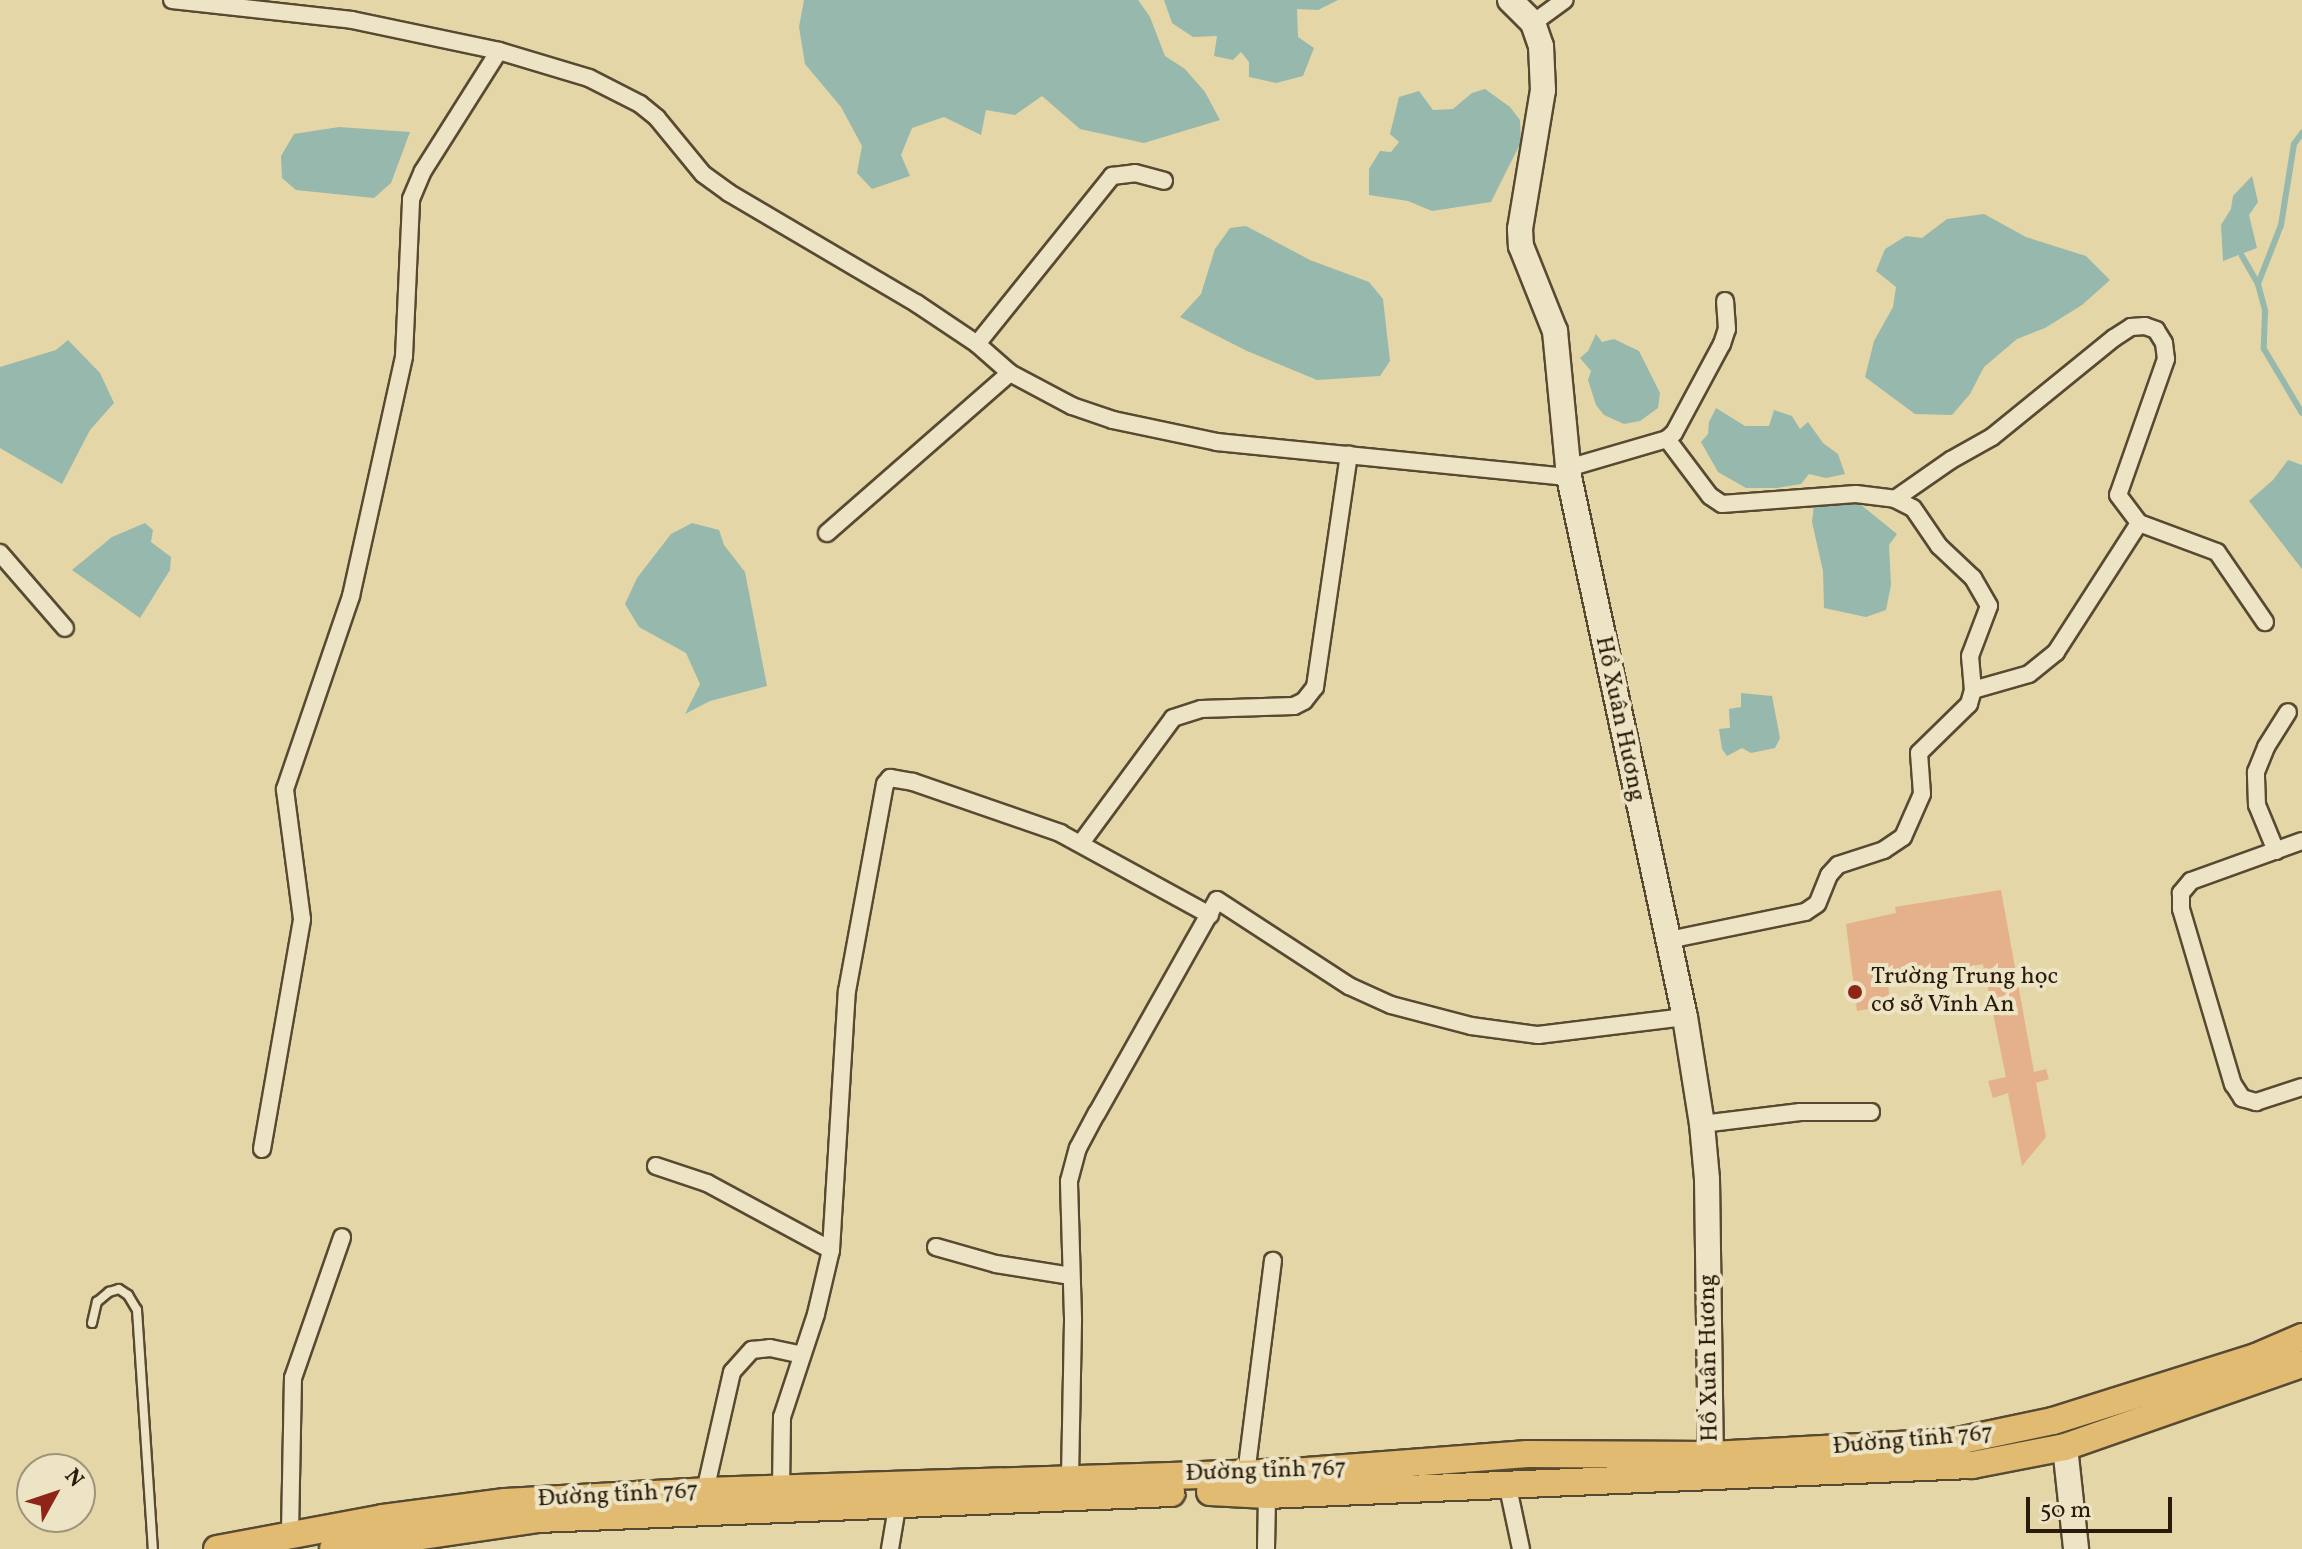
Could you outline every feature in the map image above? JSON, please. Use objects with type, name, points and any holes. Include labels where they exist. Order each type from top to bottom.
[{"type":"main road","name":"Đường tỉnh 767","points":[[343,1548],[538,1519],[897,1507],[1115,1495],[1242,1491],[1267,1495],[1318,1482],[1527,1454],[1712,1466],[1972,1465],[2065,1447],[2261,1368],[2302,1337]]},
{"type":"main road","name":"Đường tỉnh 767","points":[[217,1549],[290,1533],[505,1502],[705,1491],[1246,1474],[1318,1482],[1507,1483],[1712,1466],[1995,1436],[2261,1368],[2302,1364]]},
{"type":"street","points":[[172,0],[352,20],[499,51],[589,78],[640,104],[657,118],[684,155],[716,184],[916,303],[977,344],[1010,373],[1072,406],[1113,420],[1217,442],[1569,472],[1667,439],[1683,420],[1722,344],[1727,329],[1725,301]]},
{"type":"street","points":[[1510,0],[1533,23],[1565,0]]},
{"type":"street","name":"Hồ Xuân Hương","points":[[1533,23],[1541,46],[1543,90],[1520,229],[1521,246],[1555,331],[1569,472],[1685,1017],[1702,1124],[1707,1179],[1712,1466]]},
{"type":"street","points":[[262,1149],[302,919],[285,789],[351,596],[404,356],[411,199],[423,171],[499,51]]},
{"type":"street","points":[[977,344],[1112,176],[1135,173],[1164,181]]},
{"type":"street","points":[[1895,499],[1951,460],[1992,437],[2114,338],[2131,327],[2145,326],[2156,330],[2164,343],[2166,359],[2135,455],[2119,487],[2122,502],[2139,523],[2217,552],[2265,622]]},
{"type":"street","points":[[827,533],[1010,373]]},
{"type":"street","points":[[1667,439],[1710,496],[1722,504],[1856,494],[1895,499],[1913,508],[1939,546],[1973,578],[1989,606],[1970,656],[1973,690],[1969,704],[1919,753],[1922,794],[1903,837],[1895,845],[1838,865],[1829,875],[1817,904],[1805,912],[1668,940]]},
{"type":"street","points":[[1081,843],[1173,718],[1201,709],[1294,706],[1304,701],[1315,687],[1349,454]]},
{"type":"street","points":[[1973,690],[2029,674],[2056,652],[2139,523]]},
{"type":"street","points":[[0,553],[65,628]]},
{"type":"street","points":[[2276,851],[2257,805],[2256,772],[2266,747],[2288,712]]},
{"type":"street","points":[[781,1490],[782,1417],[831,1250],[847,991],[885,784],[896,776],[1081,843],[1210,915]]},
{"type":"street","points":[[2302,841],[2191,881],[2181,893],[2181,909],[2233,1084],[2242,1098],[2256,1102],[2302,1087]]},
{"type":"street","points":[[1070,1478],[1069,1181],[1078,1148],[1217,900],[1349,986],[1391,1005],[1483,1029],[1538,1035],[1685,1017]]},
{"type":"street","points":[[1702,1124],[1800,1112],[1871,1112]]},
{"type":"street","points":[[656,1166],[707,1183],[831,1250]]},
{"type":"street","points":[[290,1533],[293,1378],[342,1237]]},
{"type":"street","points":[[936,1247],[996,1264],[1071,1276]]},
{"type":"street","points":[[1246,1474],[1273,1261]]},
{"type":"street","points":[[705,1491],[732,1372],[752,1350],[770,1348],[802,1355]]},
{"type":"street","points":[[2065,1447],[2076,1549]]},
{"type":"street","points":[[1507,1483],[1521,1549]]},
{"type":"street","points":[[1266,1549],[1267,1495]]},
{"type":"street","points":[[890,1549],[897,1507]]},
{"type":"lane","points":[[92,1323],[97,1302],[109,1292],[119,1289],[128,1295],[137,1310],[153,1549]]},
{"type":"water","points":[[804,0],[1138,0],[1150,17],[1165,56],[1185,69],[1205,92],[1220,120],[1144,143],[1080,129],[1042,96],[1015,115],[986,110],[981,135],[944,117],[912,128],[901,155],[910,176],[872,189],[857,173],[862,146],[841,107],[805,64],[799,27]]},
{"type":"water","points":[[1164,0],[1338,0],[1318,10],[1297,9],[1298,37],[1314,48],[1303,76],[1276,83],[1249,77],[1249,62],[1241,52],[1233,60],[1214,56],[1217,36],[1193,37],[1172,23]]},
{"type":"water","points":[[1485,89],[1510,107],[1520,120],[1521,142],[1491,202],[1432,211],[1408,201],[1369,195],[1369,169],[1380,151],[1391,152],[1399,142],[1390,134],[1399,97],[1419,91],[1433,110],[1453,109],[1472,93]]},
{"type":"water","points":[[339,127],[410,132],[391,183],[374,198],[296,190],[282,178],[281,156],[294,134]]},
{"type":"water","points":[[2252,176],[2258,202],[2249,215],[2257,248],[2223,261],[2221,225],[2231,209],[2233,196]]},
{"type":"water","points":[[1984,214],[2026,237],[2086,256],[2110,280],[2082,305],[2045,328],[2017,339],[1984,367],[1970,394],[1952,415],[1915,414],[1865,377],[1874,341],[1893,307],[1896,287],[1876,271],[1885,249],[1906,236],[1922,238],[1947,219]]},
{"type":"water","points":[[1246,226],[1310,260],[1369,282],[1383,299],[1390,361],[1380,376],[1317,380],[1247,351],[1180,317],[1201,294],[1215,249],[1230,228]]},
{"type":"water","points":[[1596,334],[1602,342],[1614,339],[1639,351],[1660,393],[1658,408],[1640,421],[1624,424],[1604,415],[1596,405],[1588,380],[1591,371],[1580,358],[1588,351]]},
{"type":"water","points":[[68,340],[100,373],[114,403],[90,430],[62,484],[0,448],[0,367],[56,350]]},
{"type":"water","points":[[1716,408],[1745,426],[1769,426],[1774,410],[1792,416],[1800,429],[1808,422],[1823,443],[1838,454],[1845,474],[1826,478],[1809,474],[1801,484],[1746,488],[1718,472],[1701,442],[1708,434],[1709,422]]},
{"type":"water","points":[[2288,460],[2302,465],[2302,569],[2249,501],[2273,480]]},
{"type":"water","points":[[1855,500],[1897,534],[1889,545],[1891,585],[1886,610],[1866,617],[1824,608],[1823,571],[1812,522],[1814,505]]},
{"type":"water","points":[[145,523],[153,530],[151,542],[171,557],[170,570],[140,618],[72,570],[112,537]]},
{"type":"water","points":[[692,523],[719,530],[724,545],[745,572],[767,686],[710,701],[685,714],[700,684],[686,653],[639,627],[625,604],[637,578],[671,534]]},
{"type":"water","points":[[1741,693],[1772,696],[1780,738],[1775,748],[1751,753],[1742,748],[1727,756],[1722,749],[1719,729],[1730,728],[1729,709],[1741,707]]},
{"type":"building","points":[[2001,890],[2034,1072],[2046,1069],[2049,1079],[2036,1083],[2046,1137],[2022,1166],[2008,1093],[1993,1098],[1988,1081],[2006,1077],[1983,964],[1888,981],[1890,1005],[1857,1011],[1846,924],[1896,913],[1895,907]]},
{"type":"waterway","points":[[2258,284],[2281,225],[2294,144],[2302,133]]},
{"type":"waterway","points":[[2242,256],[2258,284],[2265,311],[2264,349],[2302,413]]},
{"type":"place","name":"Trường Trung học cơ sở Vĩnh An","points":[[1855,992]]}]
